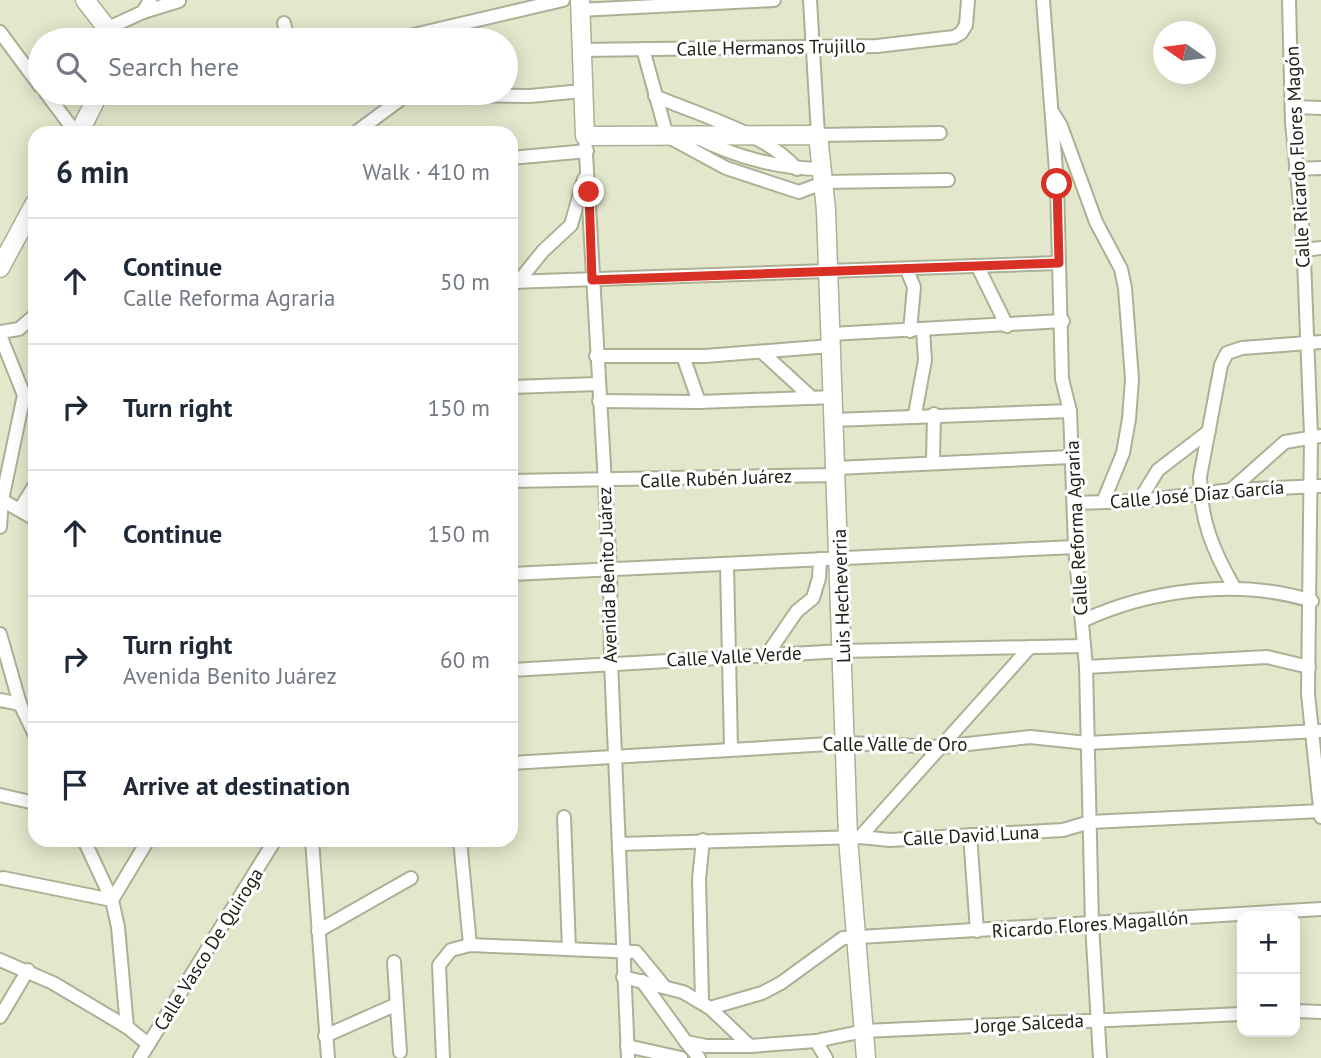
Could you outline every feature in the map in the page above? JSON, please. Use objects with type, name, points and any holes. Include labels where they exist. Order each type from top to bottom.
[{"type":"street","points":[[85,0],[106,28]]},
{"type":"street","points":[[144,12],[150,0]]},
{"type":"street","points":[[443,28],[563,0]]},
{"type":"street","points":[[580,5],[774,0]]},
{"type":"street","points":[[810,0],[818,135]]},
{"type":"street","name":"Calle Hermanos Trujillo","points":[[580,50],[877,46],[954,37],[961,33],[966,25],[968,0]]},
{"type":"street","name":"Calle Reforma Agraria","points":[[1044,0],[1057,184],[1063,321],[1062,379],[1070,411],[1075,547],[1086,667],[1093,924],[1100,1058]]},
{"type":"street","name":"Calle Ricardo Flores Magón","points":[[1289,0],[1296,169],[1303,250],[1305,343],[1316,435],[1316,561],[1312,601],[1316,622],[1309,667],[1317,732],[1321,817]]},
{"type":"street","points":[[120,28],[144,12],[179,1]]},
{"type":"street","name":"Avenida Benito Juárez","points":[[580,5],[596,356],[610,570],[611,662],[627,1052]]},
{"type":"street","points":[[284,23],[285,28]]},
{"type":"street","points":[[0,32],[28,70]]},
{"type":"street","points":[[642,49],[667,136],[726,168],[799,192],[824,176]]},
{"type":"street","points":[[518,96],[582,92]]},
{"type":"street","points":[[655,96],[746,134],[790,160],[797,169]]},
{"type":"street","points":[[55,105],[72,126]]},
{"type":"street","points":[[81,126],[92,105]]},
{"type":"street","points":[[364,126],[393,105]]},
{"type":"street","points":[[1293,107],[1321,108]]},
{"type":"street","points":[[1050,109],[1061,126],[1096,222],[1121,269],[1125,288],[1132,379],[1129,419],[1123,453],[1103,502]]},
{"type":"street","points":[[518,157],[587,144],[667,136],[940,133]]},
{"type":"street","points":[[694,135],[737,155],[824,176],[948,180]]},
{"type":"street","name":"Luis Hecheverria","points":[[818,135],[824,176],[847,743],[866,1058]]},
{"type":"street","points":[[518,279],[571,225],[588,165]]},
{"type":"street","points":[[1296,169],[1321,168]]},
{"type":"street","points":[[0,268],[28,216]]},
{"type":"street","points":[[1303,250],[1321,248]]},
{"type":"street","points":[[518,282],[1059,263]]},
{"type":"street","points":[[978,267],[1007,326]]},
{"type":"street","points":[[907,270],[914,287],[917,330],[925,360],[915,414]]},
{"type":"street","points":[[0,527],[1,499],[24,395],[0,333],[19,329],[28,321]]},
{"type":"street","points":[[596,356],[763,354],[831,340],[917,330],[1063,321]]},
{"type":"street","points":[[1234,587],[1216,555],[1202,514],[1200,494],[1221,365],[1227,353],[1242,348],[1321,342]]},
{"type":"street","points":[[763,354],[812,398]]},
{"type":"street","points":[[683,356],[699,402]]},
{"type":"street","points":[[518,387],[598,384]]},
{"type":"street","points":[[599,401],[699,402],[834,397]]},
{"type":"street","points":[[834,420],[915,414],[1070,411]]},
{"type":"street","points":[[933,461],[934,414]]},
{"type":"street","points":[[1139,501],[1158,471],[1209,431]]},
{"type":"street","points":[[1231,490],[1285,442],[1316,435]]},
{"type":"street","name":"Calle Rubén Juárez","points":[[518,481],[604,481],[836,471],[933,461],[1071,457]]},
{"type":"street","name":"Calle José Díaz García","points":[[1074,503],[1139,501],[1231,490],[1316,486]]},
{"type":"street","points":[[20,509],[28,496]]},
{"type":"street","points":[[1,499],[28,514]]},
{"type":"street","points":[[518,575],[1075,547]]},
{"type":"street","points":[[766,656],[797,611],[813,598],[820,578],[820,559]]},
{"type":"street","points":[[727,566],[731,748]]},
{"type":"street","points":[[1082,621],[1109,608],[1213,587],[1271,590],[1312,601]]},
{"type":"street","points":[[0,635],[20,704],[28,720]]},
{"type":"street","name":"Calle Valle Verde","points":[[518,669],[843,650],[1082,646]]},
{"type":"street","points":[[854,837],[941,747],[1030,647]]},
{"type":"street","points":[[1086,667],[1267,657],[1309,667]]},
{"type":"street","points":[[0,700],[20,704]]},
{"type":"street","name":"Calle Valle de Oro","points":[[518,762],[847,743],[941,747],[1030,737],[1087,743],[1317,732]]},
{"type":"street","points":[[0,795],[28,801]]},
{"type":"street","name":"Calle David Luna","points":[[619,844],[854,837],[890,840],[1063,830],[1090,822],[1321,811]]},
{"type":"street","points":[[565,817],[569,949]]},
{"type":"street","points":[[970,835],[977,931]]},
{"type":"street","points":[[703,840],[699,864],[706,1005]]},
{"type":"street","points":[[88,847],[112,900],[118,927],[127,1027]]},
{"type":"street","points":[[112,900],[144,847]]},
{"type":"street","name":"Calle Vasco De Quiroga","points":[[140,1058],[271,847]]},
{"type":"street","points":[[312,847],[328,1058]]},
{"type":"street","points":[[461,847],[470,945]]},
{"type":"street","points":[[3,878],[112,900]]},
{"type":"street","points":[[318,931],[411,878]]},
{"type":"street","name":"Ricardo Flores Magallón","points":[[706,1005],[771,988],[803,970],[836,940],[1321,909]]},
{"type":"street","points":[[443,1058],[439,979],[444,956],[451,950],[470,945],[636,952],[664,986]]},
{"type":"street","points":[[0,960],[29,970],[127,1027],[148,1044]]},
{"type":"street","points":[[394,962],[400,1052]]},
{"type":"street","points":[[0,1017],[29,970]]},
{"type":"street","points":[[624,977],[664,986],[706,1005],[750,1046]]},
{"type":"street","points":[[642,981],[699,1058]]},
{"type":"street","points":[[326,1036],[395,1005]]},
{"type":"street","points":[[1300,1011],[1321,1012]]},
{"type":"street","name":"Jorge Salceda","points":[[686,1042],[706,1046],[750,1046],[816,1041],[864,1031],[1237,1014]]},
{"type":"street","points":[[816,1041],[826,1058]]},
{"type":"street","points":[[627,1052],[681,1058]]},
{"type":"route","points":[[589,192],[592,280],[1059,263],[1056,229],[1057,184]]}]
